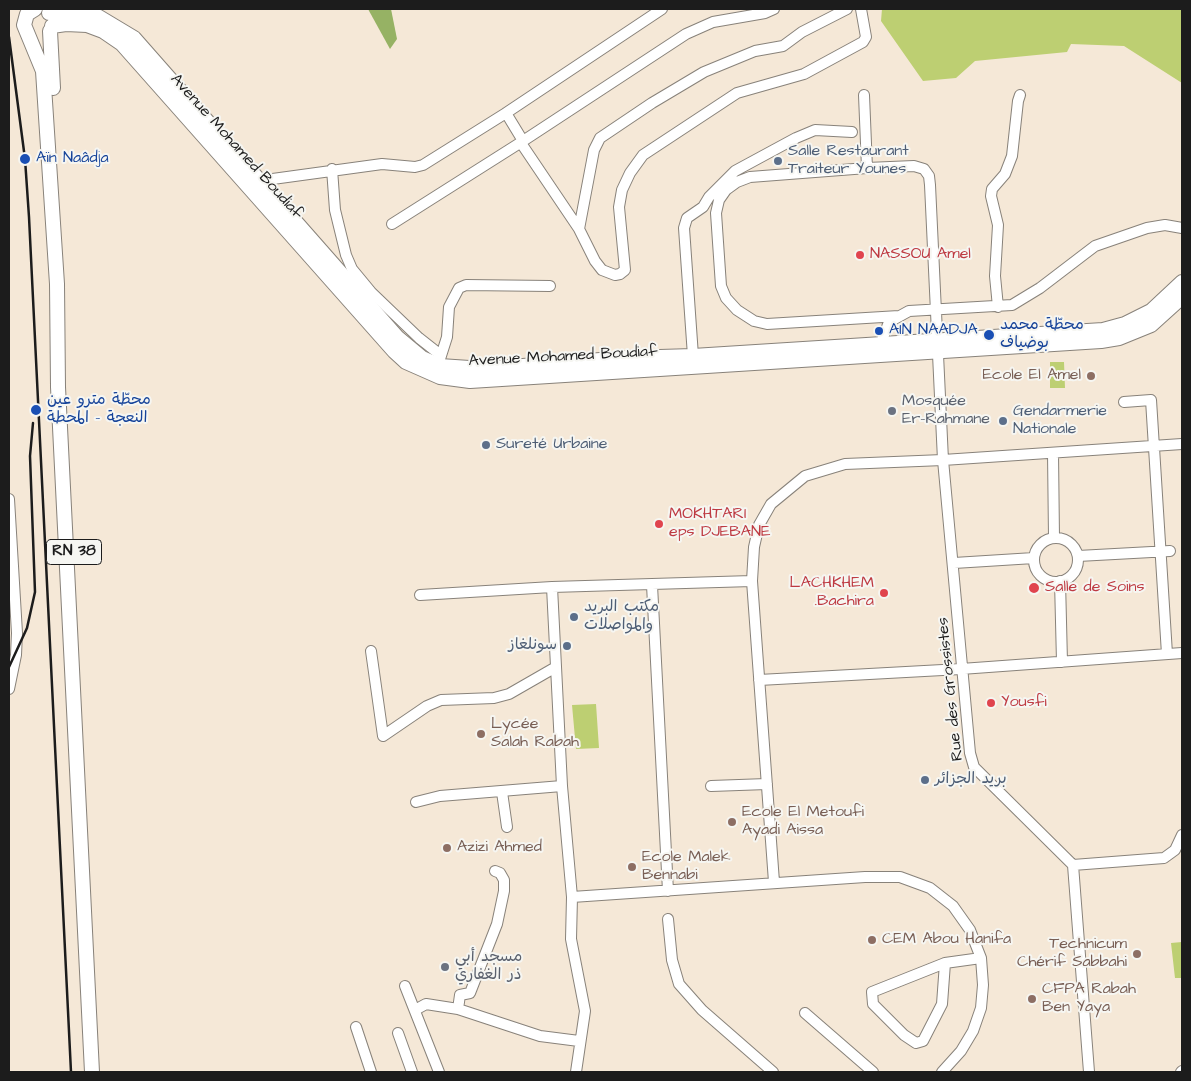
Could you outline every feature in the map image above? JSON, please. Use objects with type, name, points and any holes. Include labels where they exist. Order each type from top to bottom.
[{"type":"main road","name":"Avenue Mohamed Boudiaf","points":[[41,14],[103,13],[134,38],[398,338],[422,358],[470,381],[937,346],[1103,330],[1125,324],[1151,311],[1182,282]]},
{"type":"main road","name":"Avenue Mohamed Boudiaf","points":[[41,14],[74,24],[87,25],[103,31],[122,44],[394,351],[406,362],[440,367],[484,369],[626,358],[693,356],[881,343],[1028,347],[1119,338],[1151,325],[1182,297]]},
{"type":"main road","name":"RN 38","points":[[92,1072],[58,386],[57,284],[43,72],[30,34],[24,25],[41,14],[51,52],[64,284],[65,386],[99,1072]]},
{"type":"main road","points":[[30,34],[43,36],[41,14]]},
{"type":"main road","points":[[51,52],[64,32],[74,24]]},
{"type":"street","points":[[258,181],[332,169],[382,164],[415,167],[423,165],[506,113],[662,9]]},
{"type":"street","points":[[392,224],[522,142],[686,34],[713,22],[765,13],[774,9]]},
{"type":"street","points":[[579,229],[594,150],[600,138],[652,103],[704,72],[755,51],[783,46],[802,32],[847,9]]},
{"type":"street","points":[[506,113],[522,142],[579,229],[594,260],[602,270],[615,275],[625,270],[619,207],[626,181],[643,155],[738,93],[804,74],[863,42],[866,36],[861,9]]},
{"type":"street","points":[[864,95],[867,168],[750,177],[737,182],[726,190],[719,200],[716,213],[721,286],[726,298],[737,310],[754,321],[767,324],[899,316]]},
{"type":"street","points":[[998,307],[995,276],[998,225],[991,196],[992,189],[1005,174],[1012,156],[1020,95]]},
{"type":"street","points":[[693,356],[684,228],[688,218],[703,207],[709,197],[735,171],[796,138],[815,130],[852,132]]},
{"type":"street","name":"Rue des Grossistes","points":[[867,168],[914,166],[924,169],[929,176],[933,219],[935,308],[944,460],[954,563],[961,669],[970,753],[974,767],[1074,865]]},
{"type":"street","points":[[332,169],[335,210],[346,255],[352,269],[371,292],[419,338],[437,351],[440,367]]},
{"type":"street","points":[[881,343],[886,325],[909,311],[935,308],[998,307],[1012,304],[1040,288],[1095,246],[1147,228],[1165,225],[1182,228]]},
{"type":"street","points":[[440,367],[447,337],[449,307],[459,288],[466,285],[550,286]]},
{"type":"street","points":[[1124,402],[1151,400],[1167,654]]},
{"type":"street","points":[[774,882],[752,581],[754,547],[759,525],[771,504],[805,476],[845,464],[944,460],[1182,444]]},
{"type":"street","points":[[1052,453],[1054,538]]},
{"type":"street","points":[[9,499],[17,633],[16,655],[9,689]]},
{"type":"street","points":[[1054,538],[1067,540],[1072,544],[1078,556],[1074,572],[1060,581],[1044,578],[1038,573],[1034,558],[1043,542],[1054,538]]},
{"type":"street","points":[[1078,556],[1159,550],[1170,551]]},
{"type":"street","points":[[954,563],[1034,558]]},
{"type":"street","points":[[420,595],[552,587],[752,581]]},
{"type":"street","points":[[1060,581],[1062,662]]},
{"type":"street","points":[[652,585],[668,891]]},
{"type":"street","points":[[552,587],[562,786],[572,897],[571,939],[585,1011],[579,1041],[576,1072]]},
{"type":"street","points":[[371,651],[383,736],[428,706],[441,700],[494,698],[509,694],[556,666]]},
{"type":"street","points":[[759,680],[961,669],[1182,653]]},
{"type":"street","points":[[711,786],[767,784]]},
{"type":"street","points":[[416,802],[440,796],[562,786]]},
{"type":"street","points":[[502,792],[507,827]]},
{"type":"street","points":[[1089,1072],[1074,865],[1164,858],[1179,851],[1182,835]]},
{"type":"street","points":[[458,1009],[460,995],[470,992],[497,924],[504,891],[504,880],[500,873],[495,871]]},
{"type":"street","points":[[572,897],[774,882],[900,877],[930,888],[953,906],[970,930],[981,958],[983,985],[982,1008],[973,1031],[961,1051],[942,1072]]},
{"type":"street","points":[[668,919],[672,960],[680,984],[702,1010],[773,1072]]},
{"type":"street","points":[[945,963],[942,1004],[922,1041],[916,1043],[904,1035],[873,1004],[872,992],[945,963],[981,958]]},
{"type":"street","points":[[405,986],[440,1072]]},
{"type":"street","points":[[415,1010],[426,1004],[458,1009],[540,1036],[579,1041]]},
{"type":"street","points":[[805,1013],[873,1072]]},
{"type":"street","points":[[356,1027],[371,1072]]},
{"type":"street","points":[[398,1033],[412,1072]]},
{"type":"green space","points":[[368,9],[391,9],[397,39],[390,49]]},
{"type":"green space","points":[[882,9],[1182,9],[1182,83],[1124,46],[1071,44],[1067,52],[975,61],[956,78],[923,81],[881,21]]},
{"type":"green space","points":[[1050,362],[1064,362],[1065,388],[1050,388]]},
{"type":"green space","points":[[596,704],[599,748],[576,749],[572,705]]},
{"type":"green space","points":[[1182,942],[1182,978],[1175,978],[1171,943]]},
{"type":"railway","points":[[9,37],[25,159],[29,217],[71,1072]]},
{"type":"railway","points":[[9,667],[27,628],[35,592],[30,456],[33,423]]},
{"type":"place","name":"Aïn Naâdja","points":[[25,159]]},
{"type":"place","name":"Salle Restaurant Traiteur Younes","points":[[778,161]]},
{"type":"place","name":"NASSOU Amel","points":[[860,255]]},
{"type":"place","name":"AIN NAADJA","points":[[879,331]]},
{"type":"place","name":"محطّة محمد بوضياف","points":[[989,335]]},
{"type":"place","name":"Ecole El Amel","points":[[1091,376]]},
{"type":"place","name":"محطّة مترو عين النعجة – المحطة","points":[[36,410]]},
{"type":"place","name":"Mosquée Er-Rahmane","points":[[892,411]]},
{"type":"place","name":"Gendarmerie Nationale","points":[[1003,421]]},
{"type":"place","name":"Sureté Urbaine","points":[[486,445]]},
{"type":"place","name":"MOKHTARI eps DJEBANE","points":[[659,524]]},
{"type":"place","name":"Salle de Soins","points":[[1034,588]]},
{"type":"place","name":"LACHKHEM .Bachira","points":[[884,593]]},
{"type":"place","name":"مكتب البريد والمواصلات","points":[[574,617]]},
{"type":"place","name":"سونلغاز","points":[[567,646]]},
{"type":"place","name":"Yousfi","points":[[991,703]]},
{"type":"place","name":"Lycée Salah Rabah","points":[[481,734]]},
{"type":"place","name":"بريد الجزائر","points":[[925,780]]},
{"type":"place","name":"Ecole El Metoufi Ayadi Aissa","points":[[732,822]]},
{"type":"place","name":"Azizi Ahmed","points":[[447,848]]},
{"type":"place","name":"Ecole Malek Bennabi","points":[[632,867]]},
{"type":"place","name":"CEM Abou Hanifa","points":[[872,940]]},
{"type":"place","name":"Technicum Chérif Sabbahi","points":[[1137,954]]},
{"type":"place","name":"مسجد أبي ذر الغفاري","points":[[445,967]]},
{"type":"place","name":"CFPA Rabah Ben Yaya","points":[[1032,999]]}]
